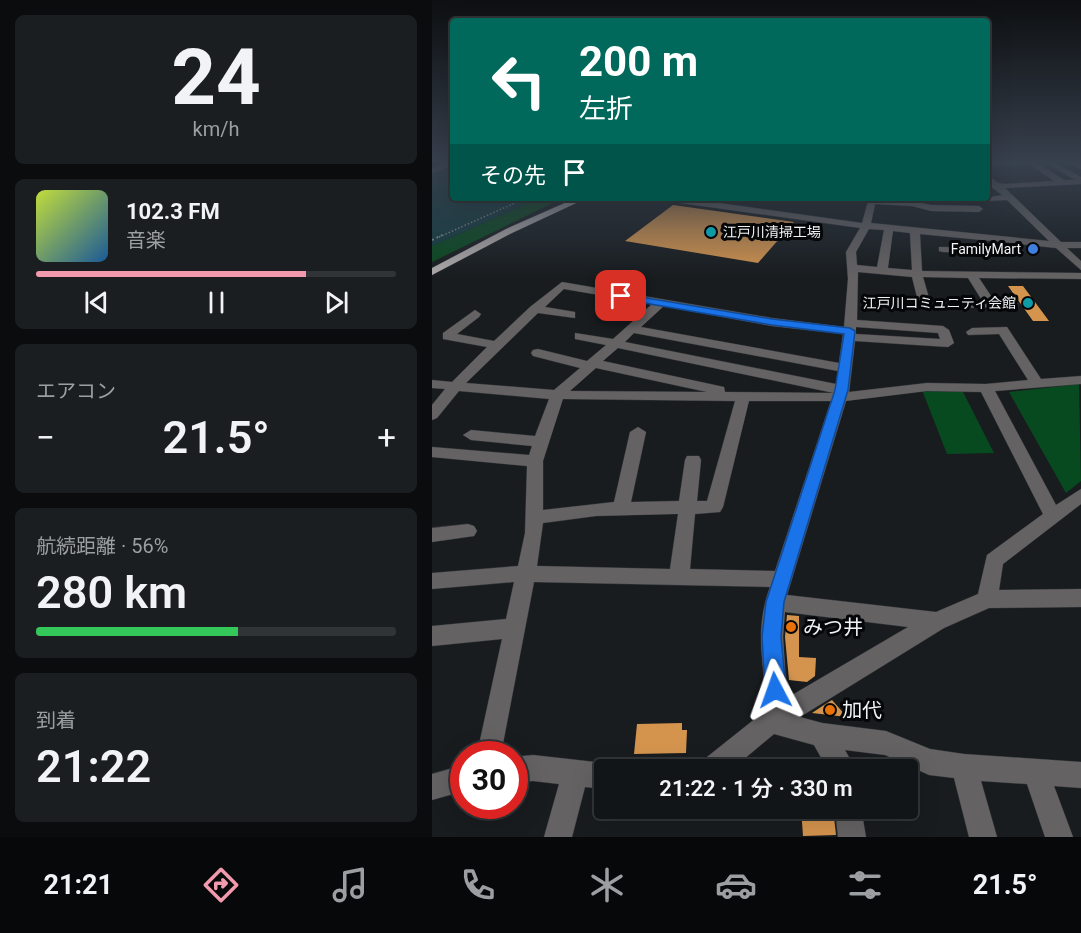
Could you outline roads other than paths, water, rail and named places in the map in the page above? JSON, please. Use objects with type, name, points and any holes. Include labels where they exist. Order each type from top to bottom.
[{"type":"main road","points":[[432,272],[498,236],[576,201]]},
{"type":"street","points":[[689,201],[866,225],[1057,245],[1081,245]]},
{"type":"street","points":[[871,203],[898,201]]},
{"type":"street","points":[[914,201],[930,208],[979,209]]},
{"type":"street","points":[[1012,201],[1081,267]]},
{"type":"street","points":[[771,721],[776,702],[772,637],[775,602],[780,579],[840,393],[850,331],[852,268],[850,252],[866,225],[871,203]]},
{"type":"street","points":[[871,203],[906,212]]},
{"type":"street","points":[[882,270],[889,227]]},
{"type":"street","points":[[915,230],[917,274],[925,305]]},
{"type":"street","points":[[942,249],[1018,251],[1014,241]]},
{"type":"street","points":[[852,268],[917,274],[1081,276]]},
{"type":"street","points":[[972,275],[991,305]]},
{"type":"street","points":[[432,415],[454,387],[496,345],[562,285],[772,322],[948,343],[943,330],[850,331]]},
{"type":"street","points":[[492,741],[527,576],[534,518],[535,461],[557,395],[662,302]]},
{"type":"street","points":[[945,305],[1014,305]]},
{"type":"street","points":[[534,309],[571,315]]},
{"type":"street","points":[[475,314],[447,336],[496,345]]},
{"type":"street","points":[[631,329],[845,368]]},
{"type":"street","points":[[972,332],[1003,330],[1038,385]]},
{"type":"street","points":[[579,336],[840,393]]},
{"type":"street","points":[[716,394],[749,351]]},
{"type":"street","points":[[538,353],[716,394],[742,397],[927,387],[986,388],[1081,380]]},
{"type":"street","points":[[432,384],[557,395],[716,394]]},
{"type":"street","points":[[986,388],[1053,516]]},
{"type":"street","points":[[534,518],[596,509],[714,507],[742,397]]},
{"type":"street","points":[[621,508],[638,432]]},
{"type":"street","points":[[471,435],[541,442]]},
{"type":"street","points":[[432,452],[535,461]]},
{"type":"street","points":[[679,577],[693,460]]},
{"type":"street","points":[[987,598],[994,560],[1081,495]]},
{"type":"street","points":[[432,535],[468,531]]},
{"type":"street","points":[[432,580],[517,574],[527,576],[780,579]]},
{"type":"street","points":[[724,759],[771,721],[938,621],[987,598],[1081,598]]},
{"type":"street","points":[[775,602],[938,621]]},
{"type":"street","points":[[432,636],[515,628]]},
{"type":"street","points":[[771,721],[822,735],[886,743],[929,762],[964,767],[1081,775]]},
{"type":"street","points":[[822,735],[836,759]]},
{"type":"street","points":[[964,767],[983,837]]},
{"type":"street","points":[[528,768],[594,775]]},
{"type":"street","points":[[1036,772],[1059,837]]},
{"type":"street","points":[[558,837],[575,774]]},
{"type":"street","points":[[432,787],[450,782]]},
{"type":"street","points":[[850,819],[852,837]]},
{"type":"water","points":[[432,201],[533,201],[432,246]]},
{"type":"place","name":"江戸川清掃工場","points":[[711,232]]},
{"type":"place","name":"FamilyMart","points":[[1033,249]]},
{"type":"place","name":"江戸川コミュニティ会館","points":[[1028,303]]},
{"type":"place","name":"みつ井","points":[[791,627]]},
{"type":"place","name":"加代","points":[[830,710]]}]
